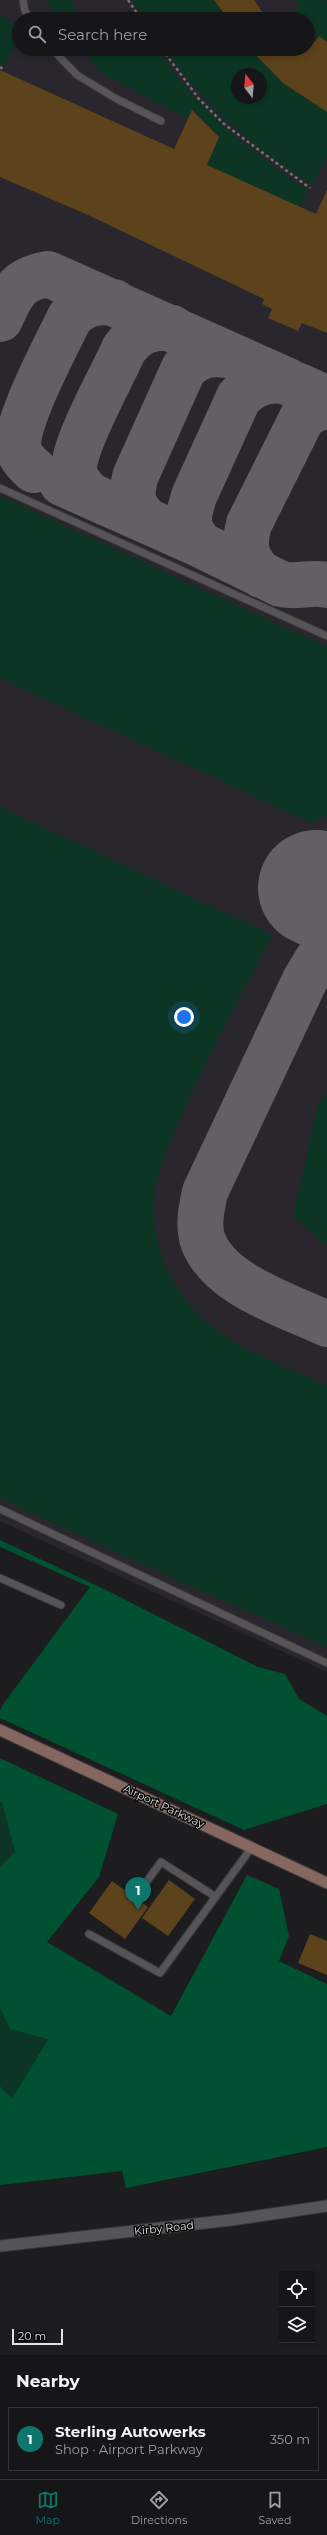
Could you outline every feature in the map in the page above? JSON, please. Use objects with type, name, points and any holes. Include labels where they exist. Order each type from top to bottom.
[{"type":"main road","name":"Airport Parkway","points":[[0,1730],[327,1883]]},
{"type":"street","name":"Kirby Road","points":[[0,2246],[231,2220],[327,2206]]},
{"type":"lane","points":[[23,0],[26,12]]},
{"type":"lane","points":[[59,56],[78,75],[115,98],[161,121]]},
{"type":"lane","points":[[0,488],[327,636]]},
{"type":"lane","points":[[0,1509],[327,1663]]},
{"type":"lane","points":[[0,1578],[61,1605]]},
{"type":"lane","points":[[89,1934],[160,1973],[252,1847]]},
{"type":"lane","points":[[142,1888],[161,1862],[216,1896]]},
{"type":"path","points":[[128,0],[136,12]]},
{"type":"path","points":[[167,56],[199,99],[224,124],[310,188]]},
{"type":"path","points":[[0,67],[4,69]]},
{"type":"shaded area","points":[[0,0],[327,0],[327,1672],[0,1521]]},
{"type":"green space","points":[[46,0],[70,0],[78,12],[54,12]]},
{"type":"green space","points":[[132,0],[214,0],[223,12],[140,12]]},
{"type":"green space","points":[[293,0],[324,0],[327,2],[327,42],[319,36],[315,41],[315,12],[293,12],[299,7]]},
{"type":"green space","points":[[0,14],[7,19],[12,27],[12,52],[5,66],[0,64]]},
{"type":"green space","points":[[86,56],[163,56],[190,91],[226,128],[266,160],[309,191],[300,207],[207,165],[219,137],[193,110],[188,119],[103,74]]},
{"type":"green space","points":[[170,56],[257,56],[283,83],[327,112],[327,157],[312,185],[269,156],[231,125],[197,90]]},
{"type":"green space","points":[[0,496],[327,647],[327,816],[311,823],[0,678]]},
{"type":"green space","points":[[0,807],[272,935],[228,1019],[169,1143],[157,1183],[154,1211],[155,1226],[162,1256],[175,1284],[192,1308],[203,1319],[216,1330],[246,1349],[327,1386],[327,1647],[115,1552],[0,1498]]},
{"type":"green space","points":[[327,1093],[327,1246],[293,1216],[318,1105]]},
{"type":"green space","points":[[0,1540],[106,1590],[258,1667],[285,1674],[299,1699],[327,1716],[327,1804],[244,1830],[0,1718],[0,1710],[4,1703],[90,1587],[0,1547]]},
{"type":"green space","points":[[0,1758],[118,1814],[99,1877],[47,1942],[171,2016],[247,1875],[279,1889],[289,1936],[279,1961],[327,1984],[327,2147],[126,2188],[122,2171],[0,2185],[0,2086],[12,2099],[48,2039],[10,2029],[0,2008],[0,1867],[15,1852],[2,1802],[0,1802]]},
{"type":"green space","points":[[0,1802],[2,1802],[15,1852],[0,1867]]},
{"type":"green space","points":[[0,2008],[10,2029],[48,2038],[12,2100],[0,2086]]},
{"type":"building","points":[[214,0],[254,0],[262,12],[223,12]]},
{"type":"building","points":[[319,36],[327,42],[327,112],[283,83],[257,56],[315,56],[315,41]]},
{"type":"building","points":[[0,70],[174,149],[192,110],[219,137],[207,165],[316,214],[327,190],[327,333],[302,323],[298,331],[268,318],[272,309],[262,304],[264,299],[88,215],[0,177]]},
{"type":"building","points":[[169,1880],[195,1899],[168,1936],[142,1918]]},
{"type":"building","points":[[112,1881],[148,1907],[125,1939],[89,1913]]},
{"type":"building","points":[[310,1934],[327,1941],[327,1975],[298,1963]]},
{"type":"taxiway","points":[[0,319],[12,295],[22,284],[29,279],[48,274],[288,381]]},
{"type":"taxiway","points":[[34,470],[25,462],[20,454],[18,440],[22,424],[37,384],[70,317],[75,312],[90,304],[114,302]]},
{"type":"taxiway","points":[[91,496],[77,480],[74,468],[76,456],[95,409],[124,349],[129,343],[145,331],[157,328],[172,328]]},
{"type":"taxiway","points":[[146,520],[137,509],[133,500],[135,477],[184,368],[200,357],[216,354],[230,355]]},
{"type":"taxiway","points":[[327,399],[293,384],[272,380],[251,388],[239,397],[194,496],[189,514],[189,527],[199,544],[281,584],[327,585]]},
{"type":"taxiway","points":[[261,575],[252,563],[247,551],[246,539],[249,524],[303,416],[317,408],[327,407]]},
{"type":"taxiway","points":[[62,483],[199,544]]},
{"type":"taxiway","points":[[327,952],[317,960],[305,980],[205,1192],[200,1226],[202,1238],[210,1254],[222,1268],[237,1280],[274,1301],[327,1324]]},
{"type":"runway","points":[[316,888],[327,893]]},
{"type":"place","name":"Sterling Autowerks","points":[[138,1910]]}]
